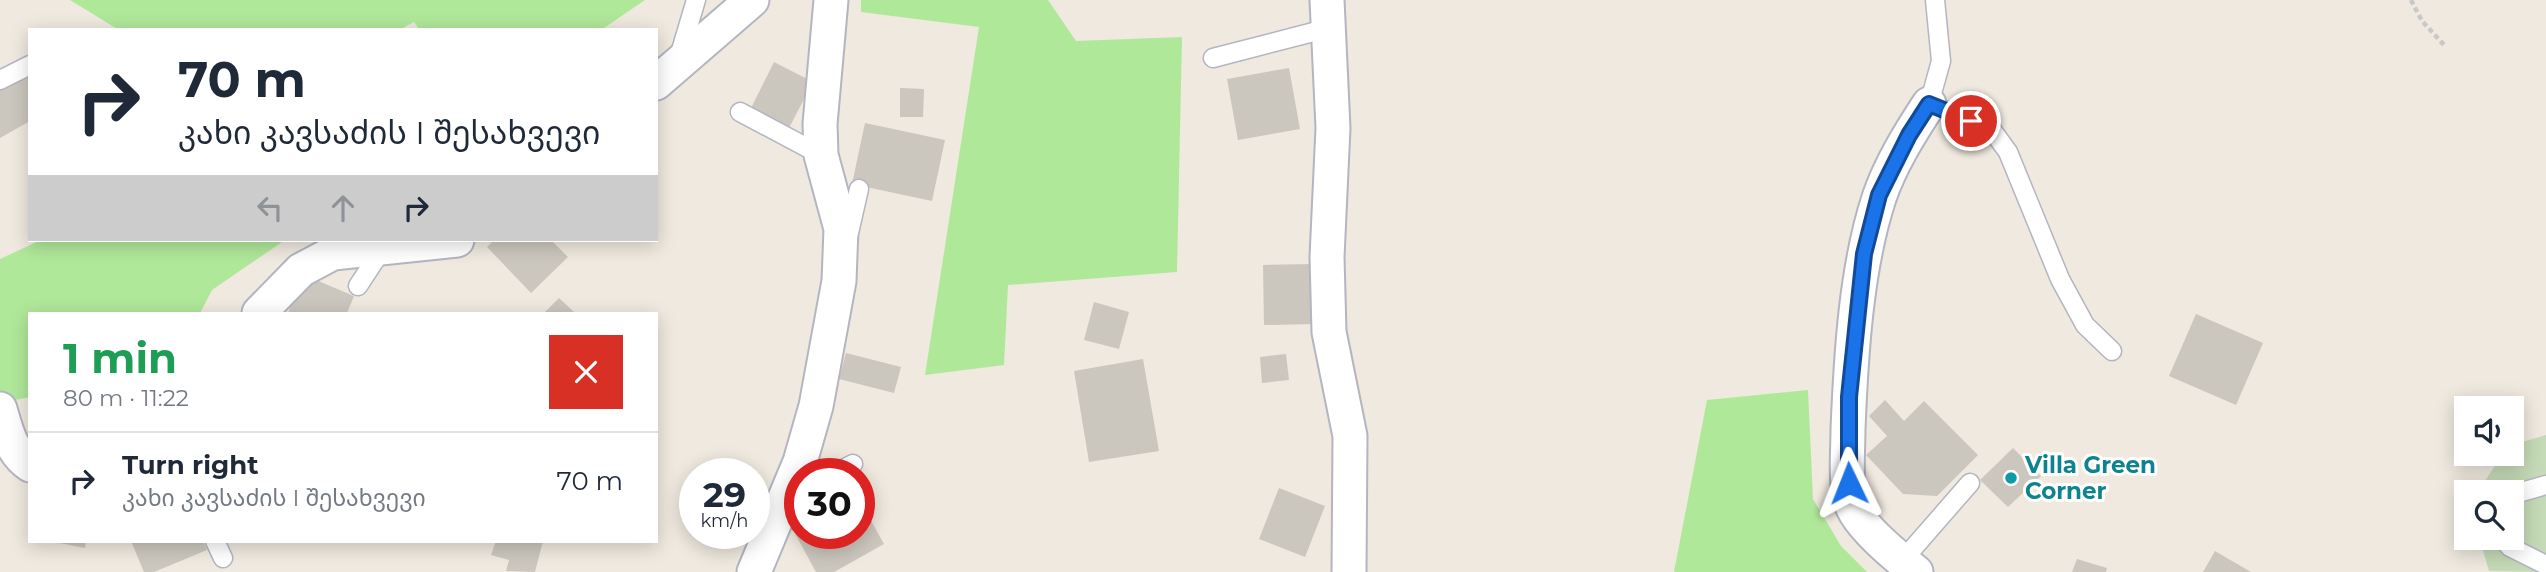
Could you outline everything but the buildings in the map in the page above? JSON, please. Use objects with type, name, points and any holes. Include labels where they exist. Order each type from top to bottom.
[{"type":"street","points":[[666,75],[752,0]]},
{"type":"street","points":[[802,458],[816,406],[839,281],[841,229],[821,155],[820,124],[831,0]]},
{"type":"street","points":[[1328,14],[1333,128],[1327,257],[1329,332],[1350,436],[1349,572]]},
{"type":"street","points":[[1909,567],[1882,545],[1851,505],[1847,460],[1849,397],[1864,254],[1879,195],[1909,135],[1929,104]]},
{"type":"street","points":[[260,312],[301,270],[332,253],[436,242]]},
{"type":"street","points":[[0,409],[7,435],[20,459],[28,464]]},
{"type":"street","points":[[754,572],[784,512]]},
{"type":"lane","points":[[666,75],[696,0]]},
{"type":"lane","points":[[1935,0],[1941,61],[1929,104],[1992,130],[2008,152],[2060,279],[2085,325],[2112,351]]},
{"type":"lane","points":[[1213,58],[1328,14]]},
{"type":"lane","points":[[0,80],[28,66]]},
{"type":"lane","points":[[740,112],[821,155]]},
{"type":"lane","points":[[839,281],[859,189]]},
{"type":"lane","points":[[358,286],[384,247]]},
{"type":"lane","points":[[1909,567],[1970,482]]},
{"type":"lane","points":[[2524,491],[2546,485]]},
{"type":"lane","points":[[216,543],[223,558]]},
{"type":"lane","points":[[2516,550],[2546,565]]},
{"type":"path","points":[[2411,0],[2422,21],[2444,45]]},
{"type":"green space","points":[[70,0],[645,0],[604,28],[418,28],[414,22],[403,28],[116,28]]},
{"type":"green space","points":[[861,0],[1048,0],[1076,41],[1182,37],[1177,272],[1008,285],[1004,365],[925,375],[979,27],[861,12]]},
{"type":"green space","points":[[37,242],[282,242],[212,290],[201,312],[28,312],[28,397],[0,403],[0,259]]},
{"type":"green space","points":[[1808,390],[1813,499],[1841,546],[1867,572],[1674,572],[1707,400]]},
{"type":"green space","points":[[2546,435],[2546,572],[2489,571],[2483,550],[2524,550],[2524,480],[2486,480],[2495,466],[2524,466],[2524,441]]},
{"type":"place","name":"Villa Green Corner","points":[[2011,478]]},
{"type":"route","points":[[1849,483],[1849,397],[1864,254],[1879,195],[1909,135],[1929,104],[1971,121]]}]
